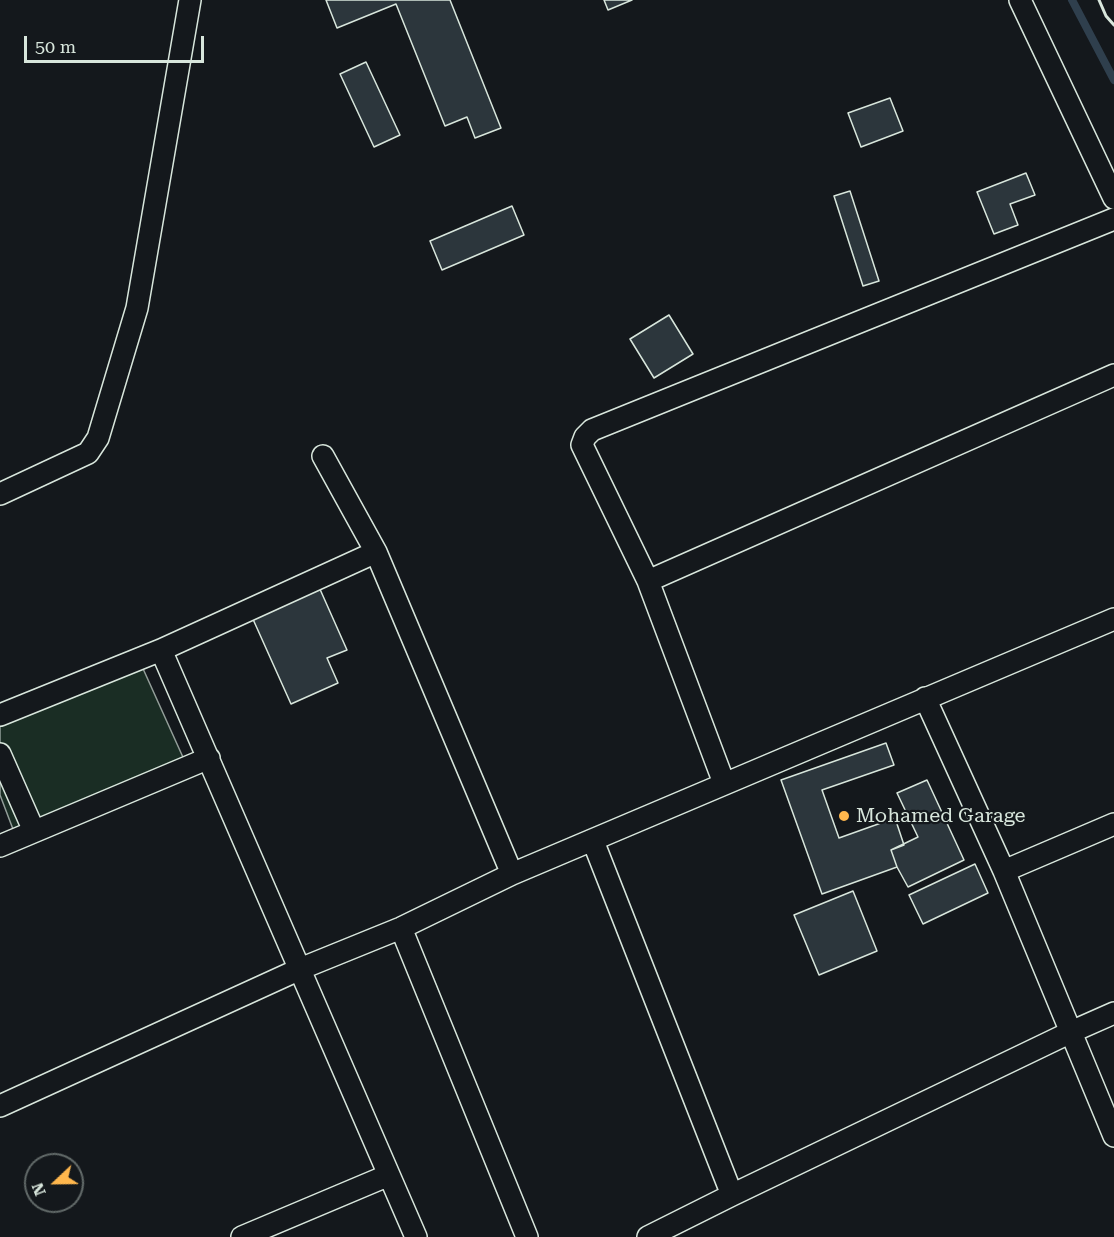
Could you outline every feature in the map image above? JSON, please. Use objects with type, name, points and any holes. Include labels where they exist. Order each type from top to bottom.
[{"type":"street","points":[[0,494],[88,453],[98,438],[137,308],[190,0]]},
{"type":"street","points":[[1020,0],[1114,198]]},
{"type":"street","points":[[724,783],[648,581],[582,445],[585,436],[592,430],[1114,219]]},
{"type":"street","points":[[648,581],[1114,375]]},
{"type":"street","points":[[323,456],[376,552],[512,874]]},
{"type":"street","points":[[0,714],[161,650],[376,552]]},
{"type":"street","points":[[0,1106],[300,969],[400,928],[512,874],[1114,619]]},
{"type":"street","points":[[161,650],[416,1237]]},
{"type":"street","points":[[925,698],[1004,871],[1114,1137]]},
{"type":"street","points":[[0,754],[33,831]]},
{"type":"street","points":[[0,846],[209,758]]},
{"type":"street","points":[[1004,871],[1114,824]]},
{"type":"street","points":[[593,841],[732,1195]]},
{"type":"street","points":[[400,928],[527,1237]]},
{"type":"street","points":[[648,1237],[1114,1013]]},
{"type":"street","points":[[242,1237],[389,1175]]},
{"type":"green space","points":[[140,662],[191,775],[19,845],[0,795],[0,721]]},
{"type":"building","points":[[326,0],[450,0],[501,128],[475,138],[467,117],[445,126],[396,4],[337,28]]},
{"type":"building","points":[[604,0],[632,0],[608,10]]},
{"type":"building","points":[[366,62],[400,135],[374,147],[340,74]]},
{"type":"building","points":[[890,98],[903,131],[861,147],[848,113]]},
{"type":"building","points":[[1026,173],[1035,195],[1010,204],[1018,225],[994,234],[977,192]]},
{"type":"building","points":[[850,191],[879,281],[863,286],[834,196]]},
{"type":"building","points":[[512,206],[524,235],[442,270],[430,241]]},
{"type":"building","points":[[669,315],[693,354],[654,378],[630,339]]},
{"type":"building","points":[[319,587],[347,650],[327,658],[338,683],[291,704],[252,617]]},
{"type":"building","points":[[886,743],[894,765],[822,790],[839,838],[895,818],[904,845],[891,850],[897,867],[822,894],[781,780]]},
{"type":"building","points":[[927,780],[964,860],[908,887],[891,850],[918,837],[897,793]]},
{"type":"building","points":[[975,864],[988,893],[923,924],[909,895]]},
{"type":"building","points":[[853,891],[877,951],[819,975],[794,915]]},
{"type":"waterway","points":[[1072,0],[1114,80]]},
{"type":"wall","points":[[1099,0],[1106,16],[1114,25]]},
{"type":"place","name":"Mohamed Garage","points":[[844,816]]}]
